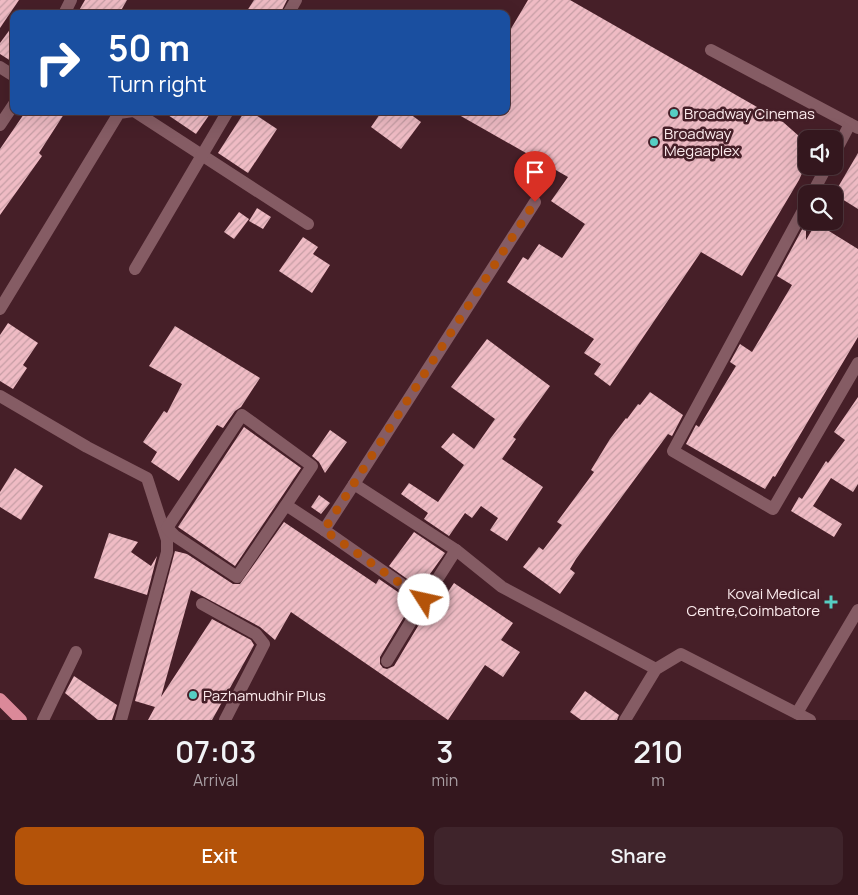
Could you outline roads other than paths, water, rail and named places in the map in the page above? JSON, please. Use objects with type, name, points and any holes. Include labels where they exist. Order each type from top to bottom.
[{"type":"main road","points":[[0,699],[20,720]]},
{"type":"street","points":[[712,50],[854,126],[843,141]]},
{"type":"street","points":[[0,125],[10,110]]},
{"type":"street","points":[[0,309],[118,115]]},
{"type":"street","points":[[140,115],[308,224]]},
{"type":"street","points":[[135,269],[226,115]]},
{"type":"street","points":[[324,530],[535,202]]},
{"type":"street","points":[[798,220],[674,451],[773,509],[858,363]]},
{"type":"street","points":[[0,396],[87,447],[147,478],[167,540],[167,552],[121,720]]},
{"type":"street","points":[[242,415],[312,466],[286,505],[237,577],[166,528],[242,415]]},
{"type":"street","points":[[354,484],[456,550],[502,587],[656,669]]},
{"type":"street","points":[[286,505],[424,600]]},
{"type":"street","points":[[387,661],[456,550]]},
{"type":"street","points":[[202,604],[256,634],[264,644],[225,720]]},
{"type":"street","points":[[797,713],[858,610]]},
{"type":"street","points":[[43,720],[76,652]]},
{"type":"street","points":[[625,720],[656,669],[681,654],[810,720]]},
{"type":"place","name":"Broadway Cinemas","points":[[674,113]]},
{"type":"place","name":"Broadway Megaaplex","points":[[654,142]]},
{"type":"place","name":"Kovai Medical Centre,Coimbatore","points":[[831,602]]},
{"type":"place","name":"Pazhamudhir Plus","points":[[193,695]]}]
